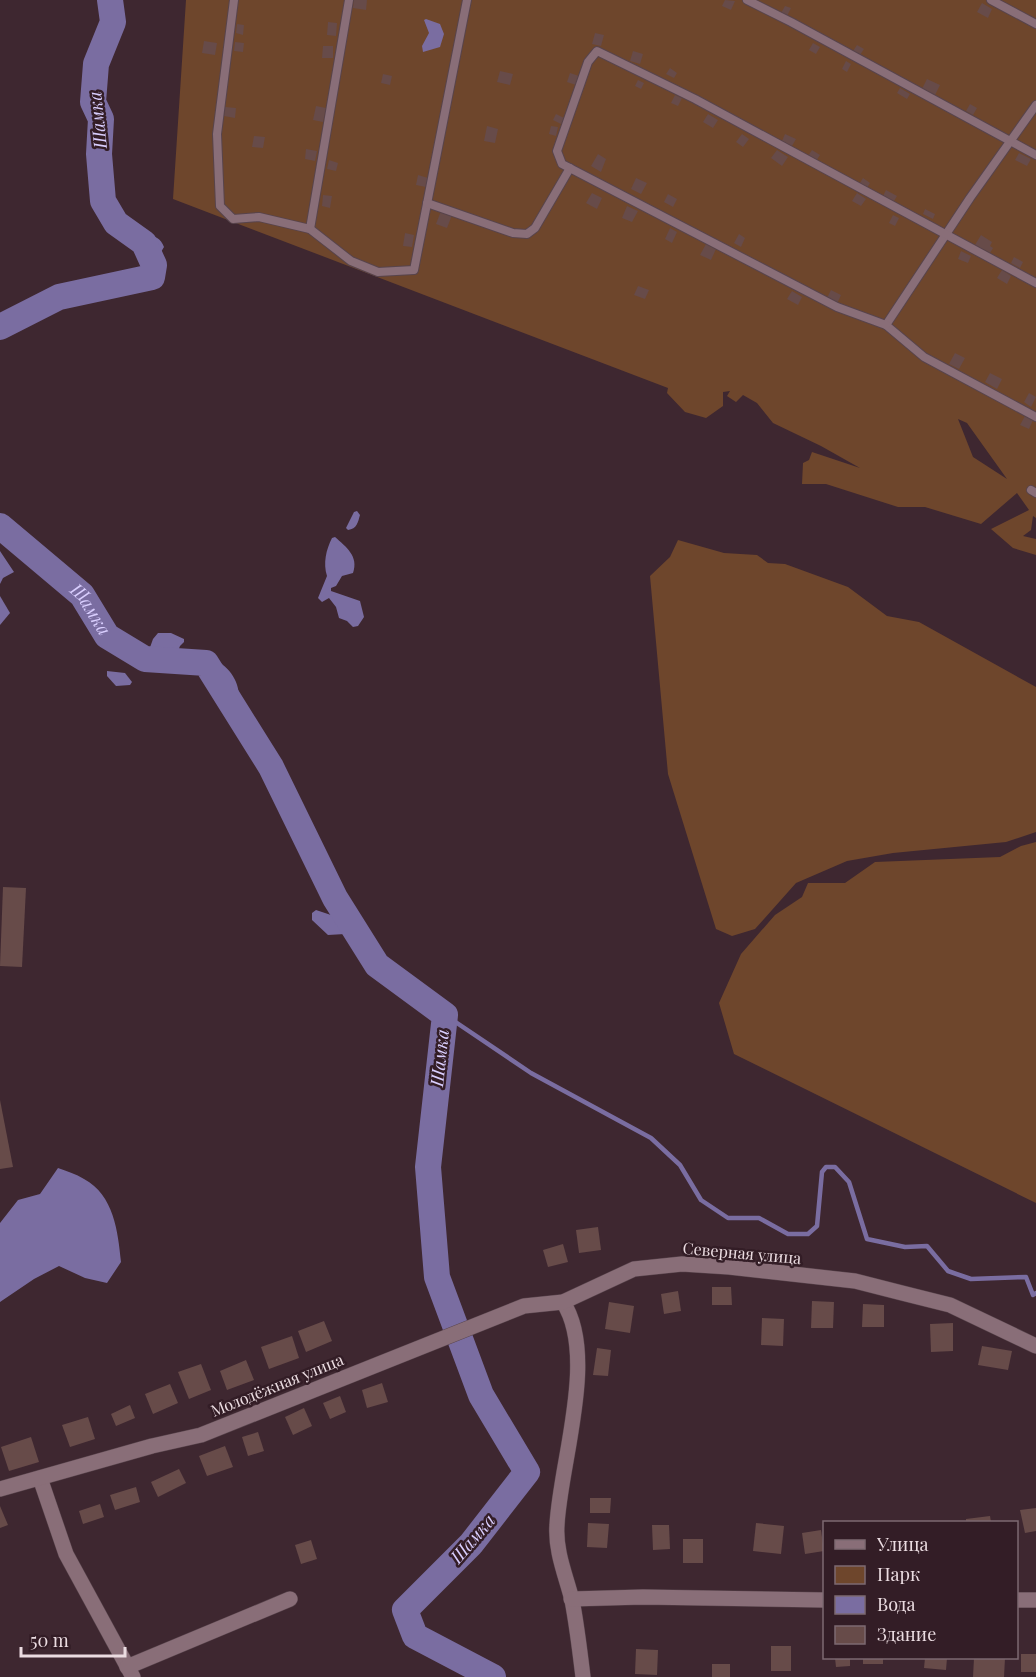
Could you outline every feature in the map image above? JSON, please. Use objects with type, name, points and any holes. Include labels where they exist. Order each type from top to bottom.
[{"type":"street","name":"Северная улица","points":[[563,1302],[634,1269],[682,1264],[729,1267],[855,1281],[950,1305],[1036,1346]]},
{"type":"street","name":"Молодёжная улица","points":[[0,1489],[153,1446],[201,1435],[524,1306],[563,1302]]},
{"type":"street","points":[[563,1302],[571,1314],[576,1329],[578,1363],[569,1445],[556,1526],[562,1568],[571,1599],[583,1677]]},
{"type":"street","points":[[40,1478],[66,1554],[130,1672],[290,1599]]},
{"type":"street","points":[[571,1599],[643,1597],[823,1600]]},
{"type":"street","points":[[1018,1600],[1036,1600]]},
{"type":"lane","points":[[234,0],[217,134],[220,206],[233,219],[259,217],[310,229],[351,261],[378,272],[414,270],[467,0]]},
{"type":"lane","points":[[310,229],[349,0]]},
{"type":"lane","points":[[747,0],[1036,155]]},
{"type":"lane","points":[[991,0],[1036,24]]},
{"type":"lane","points":[[1036,282],[695,99],[597,51],[588,62],[557,151],[562,164],[837,307],[886,325],[924,357],[1036,417]]},
{"type":"lane","points":[[886,325],[970,198],[1012,142],[1036,105]]},
{"type":"lane","points":[[427,203],[513,233],[527,234],[535,228],[570,168]]},
{"type":"green space","points":[[186,0],[1036,0],[1036,518],[1033,516],[1031,530],[1023,536],[1036,539],[1036,555],[1013,548],[991,529],[1029,510],[1017,493],[981,524],[925,507],[898,507],[826,484],[802,484],[803,463],[809,460],[812,452],[860,468],[773,423],[757,403],[743,395],[736,402],[727,396],[730,391],[723,392],[723,406],[706,418],[685,412],[667,393],[668,388],[173,199]],"holes":[[[958,419],[967,423],[1007,479],[973,457]]]},
{"type":"green space","points":[[678,540],[724,553],[757,555],[768,563],[785,564],[848,587],[887,616],[919,622],[1036,687],[1036,832],[1006,842],[893,853],[847,861],[796,883],[755,929],[732,936],[716,929],[668,774],[650,576],[670,557]]},
{"type":"green space","points":[[1036,842],[1036,1203],[734,1054],[719,1003],[741,954],[775,915],[802,897],[808,883],[845,883],[875,862],[1000,857],[1021,846]]},
{"type":"water","points":[[424,20],[440,24],[444,34],[440,47],[423,52],[422,46],[429,33]]},
{"type":"water","points":[[113,222],[130,233],[157,238],[164,247],[161,252],[153,255],[150,254],[144,241],[138,239],[127,244],[114,232]]},
{"type":"water","points":[[357,511],[360,515],[358,523],[348,530],[346,528],[354,512]]},
{"type":"water","points":[[335,537],[350,552],[354,567],[353,573],[342,576],[331,591],[360,601],[364,617],[358,626],[353,627],[347,621],[339,618],[336,607],[329,598],[322,602],[318,598],[327,576],[325,561],[327,552],[332,538]]},
{"type":"water","points":[[0,551],[14,572],[3,578],[0,584]]},
{"type":"water","points":[[0,596],[10,613],[0,625]]},
{"type":"water","points":[[158,633],[171,633],[184,639],[184,642],[178,651],[165,649],[148,653]]},
{"type":"water","points":[[217,661],[235,679],[239,691],[238,703],[229,703],[223,679],[212,663]]},
{"type":"water","points":[[107,671],[125,673],[132,682],[130,685],[116,686],[107,676]]},
{"type":"water","points":[[316,910],[337,917],[346,928],[359,925],[362,933],[328,935],[312,920],[312,913]]},
{"type":"water","points":[[58,1168],[84,1179],[102,1194],[113,1215],[121,1262],[107,1283],[85,1278],[59,1266],[34,1279],[0,1302],[0,1223],[18,1200],[40,1194]]},
{"type":"building","points":[[354,0],[367,0],[366,10],[353,8]]},
{"type":"building","points":[[725,0],[735,1],[731,10],[722,6]]},
{"type":"building","points":[[982,3],[992,9],[988,18],[977,12]]},
{"type":"building","points":[[785,6],[791,8],[787,16],[781,13]]},
{"type":"building","points":[[328,22],[337,23],[336,36],[327,35]]},
{"type":"building","points":[[237,24],[244,25],[243,35],[236,33]]},
{"type":"building","points":[[595,33],[604,35],[601,46],[592,44]]},
{"type":"building","points":[[204,41],[217,43],[215,55],[202,53]]},
{"type":"building","points":[[235,42],[244,43],[243,52],[234,51]]},
{"type":"building","points":[[813,43],[820,47],[816,54],[809,50]]},
{"type":"building","points":[[857,45],[864,49],[860,55],[853,51]]},
{"type":"building","points":[[323,46],[333,46],[333,58],[322,58]]},
{"type":"building","points":[[633,51],[643,54],[640,64],[630,61]]},
{"type":"building","points":[[846,61],[851,64],[847,72],[842,69]]},
{"type":"building","points":[[670,68],[677,73],[674,78],[666,74]]},
{"type":"building","points":[[500,71],[513,74],[510,85],[497,82]]},
{"type":"building","points":[[570,73],[579,76],[576,85],[567,82]]},
{"type":"building","points":[[383,74],[392,76],[390,85],[381,83]]},
{"type":"building","points":[[927,79],[940,85],[935,95],[922,89]]},
{"type":"building","points":[[638,80],[644,83],[641,89],[635,86]]},
{"type":"building","points":[[900,88],[910,94],[907,99],[897,93]]},
{"type":"building","points":[[675,95],[682,98],[678,106],[671,103]]},
{"type":"building","points":[[970,104],[977,108],[973,115],[966,111]]},
{"type":"building","points":[[316,106],[326,108],[323,122],[313,120]]},
{"type":"building","points":[[225,107],[236,108],[235,118],[224,116]]},
{"type":"building","points":[[556,114],[564,118],[561,124],[553,120]]},
{"type":"building","points":[[708,114],[718,120],[713,128],[703,122]]},
{"type":"building","points":[[487,126],[498,129],[495,143],[484,141]]},
{"type":"building","points":[[551,126],[558,127],[556,136],[549,134]]},
{"type":"building","points":[[742,134],[749,139],[743,147],[736,142]]},
{"type":"building","points":[[785,134],[796,139],[792,146],[782,141]]},
{"type":"building","points":[[254,136],[265,137],[263,148],[252,147]]},
{"type":"building","points":[[306,149],[317,151],[315,161],[305,159]]},
{"type":"building","points":[[777,150],[788,157],[782,166],[771,158]]},
{"type":"building","points":[[812,150],[820,155],[816,161],[808,156]]},
{"type":"building","points":[[1019,153],[1031,159],[1027,166],[1015,160]]},
{"type":"building","points":[[598,154],[606,159],[601,172],[591,166]]},
{"type":"building","points":[[329,160],[338,163],[336,171],[327,169]]},
{"type":"building","points":[[418,175],[428,178],[426,187],[416,185]]},
{"type":"building","points":[[636,178],[647,183],[641,194],[631,189]]},
{"type":"building","points":[[863,178],[870,183],[867,188],[860,183]]},
{"type":"building","points":[[886,190],[897,196],[894,201],[883,196]]},
{"type":"building","points":[[592,193],[602,198],[597,209],[586,203]]},
{"type":"building","points":[[857,193],[866,199],[861,206],[852,201]]},
{"type":"building","points":[[668,194],[677,199],[673,207],[664,202]]},
{"type":"building","points":[[323,195],[332,196],[330,208],[322,206]]},
{"type":"building","points":[[627,206],[638,211],[632,222],[622,218]]},
{"type":"building","points":[[925,209],[935,214],[933,219],[923,214]]},
{"type":"building","points":[[441,211],[452,215],[447,228],[436,224]]},
{"type":"building","points":[[893,215],[899,218],[895,226],[889,223]]},
{"type":"building","points":[[670,228],[677,232],[672,243],[665,239]]},
{"type":"building","points":[[405,233],[414,235],[412,247],[403,246]]},
{"type":"building","points":[[739,234],[745,238],[741,247],[734,243]]},
{"type":"building","points":[[981,235],[992,242],[990,246],[993,248],[990,253],[975,245]]},
{"type":"building","points":[[706,244],[716,249],[711,260],[700,255]]},
{"type":"building","points":[[961,251],[971,256],[968,263],[958,259]]},
{"type":"building","points":[[1014,257],[1023,262],[1020,268],[1011,263]]},
{"type":"building","points":[[1002,270],[1011,276],[1007,284],[997,278]]},
{"type":"building","points":[[638,286],[649,290],[645,299],[634,295]]},
{"type":"building","points":[[831,290],[841,295],[837,304],[827,298]]},
{"type":"building","points":[[792,291],[802,297],[798,305],[787,299]]},
{"type":"building","points":[[955,353],[965,358],[959,369],[949,364]]},
{"type":"building","points":[[990,373],[1002,379],[997,389],[985,382]]},
{"type":"building","points":[[1029,393],[1036,397],[1031,407],[1024,402]]},
{"type":"building","points":[[1025,416],[1033,420],[1029,429],[1020,425]]},
{"type":"building","points":[[3,887],[26,888],[22,967],[0,966]]},
{"type":"building","points":[[0,1100],[13,1167],[0,1169]]},
{"type":"building","points":[[598,1227],[601,1250],[579,1253],[576,1230]]},
{"type":"building","points":[[563,1244],[568,1262],[548,1267],[543,1250]]},
{"type":"building","points":[[712,1287],[731,1287],[732,1305],[712,1305]]},
{"type":"building","points":[[678,1291],[681,1311],[664,1314],[661,1294]]},
{"type":"building","points":[[812,1301],[834,1302],[833,1328],[811,1328]]},
{"type":"building","points":[[609,1302],[634,1306],[630,1333],[605,1329]]},
{"type":"building","points":[[863,1304],[884,1305],[884,1327],[862,1327]]},
{"type":"building","points":[[762,1318],[784,1319],[783,1346],[761,1345]]},
{"type":"building","points":[[324,1321],[332,1341],[306,1352],[298,1331]]},
{"type":"building","points":[[953,1323],[953,1351],[931,1352],[930,1324]]},
{"type":"building","points":[[292,1336],[299,1358],[269,1369],[261,1347]]},
{"type":"building","points":[[982,1346],[1012,1351],[1008,1370],[978,1365]]},
{"type":"building","points":[[597,1348],[611,1350],[608,1376],[593,1375]]},
{"type":"building","points":[[246,1360],[254,1380],[227,1390],[220,1371]]},
{"type":"building","points":[[201,1364],[211,1390],[189,1399],[178,1372]]},
{"type":"building","points":[[382,1383],[388,1402],[367,1408],[362,1390]]},
{"type":"building","points":[[170,1384],[178,1403],[153,1414],[145,1394]]},
{"type":"building","points":[[340,1396],[346,1412],[330,1419],[323,1403]]},
{"type":"building","points":[[130,1405],[135,1418],[116,1426],[111,1414]]},
{"type":"building","points":[[304,1408],[312,1426],[293,1435],[285,1417]]},
{"type":"building","points":[[88,1417],[95,1439],[70,1447],[62,1425]]},
{"type":"building","points":[[258,1432],[264,1451],[248,1456],[242,1437]]},
{"type":"building","points":[[31,1437],[39,1462],[9,1471],[1,1447]]},
{"type":"building","points":[[225,1446],[233,1467],[207,1476],[199,1456]]},
{"type":"building","points":[[179,1469],[186,1483],[158,1497],[151,1482]]},
{"type":"building","points":[[136,1487],[140,1502],[115,1510],[110,1495]]},
{"type":"building","points":[[590,1498],[611,1498],[610,1513],[590,1513]]},
{"type":"building","points":[[100,1504],[104,1517],[83,1524],[79,1511]]},
{"type":"building","points":[[0,1506],[8,1525],[0,1528]]},
{"type":"building","points":[[1036,1508],[1036,1531],[1025,1533],[1020,1510]]},
{"type":"building","points":[[990,1516],[991,1521],[966,1521],[966,1519]]},
{"type":"building","points":[[588,1523],[609,1524],[607,1548],[587,1547]]},
{"type":"building","points":[[756,1523],[784,1526],[781,1554],[753,1551]]},
{"type":"building","points":[[652,1525],[669,1525],[670,1549],[653,1550]]},
{"type":"building","points":[[821,1530],[823,1551],[805,1554],[802,1533]]},
{"type":"building","points":[[683,1539],[703,1539],[703,1563],[683,1563]]},
{"type":"building","points":[[311,1540],[317,1559],[301,1564],[295,1545]]},
{"type":"building","points":[[771,1646],[791,1646],[791,1671],[771,1671]]},
{"type":"building","points":[[636,1649],[658,1650],[657,1675],[635,1674]]},
{"type":"building","points":[[1021,1654],[1036,1654],[1036,1672],[1021,1672]]},
{"type":"building","points":[[835,1659],[850,1659],[850,1666],[836,1667]]},
{"type":"building","points":[[863,1659],[883,1659],[883,1664],[863,1664]]},
{"type":"building","points":[[925,1659],[947,1659],[946,1670],[924,1668]]},
{"type":"building","points":[[974,1659],[1005,1659],[1004,1677],[973,1677]]},
{"type":"building","points":[[712,1664],[730,1664],[730,1677],[712,1677]]},
{"type":"waterway","name":"Шамка","points":[[0,327],[59,297],[152,277],[154,265],[144,243],[116,223],[103,201],[99,154],[101,119],[93,102],[96,64],[113,22],[110,0]]},
{"type":"waterway","name":"Шамка","points":[[0,526],[82,595],[107,636],[145,659],[206,663],[271,767],[335,898],[377,965],[445,1015],[428,1167],[437,1277],[481,1395],[527,1472],[471,1544],[405,1610],[415,1636],[493,1677]]},
{"type":"waterway","points":[[445,1015],[531,1073],[651,1138],[680,1165],[701,1200],[728,1218],[759,1218],[788,1234],[808,1234],[817,1226],[822,1172],[826,1167],[835,1167],[849,1182],[867,1239],[905,1247],[927,1246],[948,1271],[971,1279],[1026,1277],[1033,1295],[1036,1293]]}]
